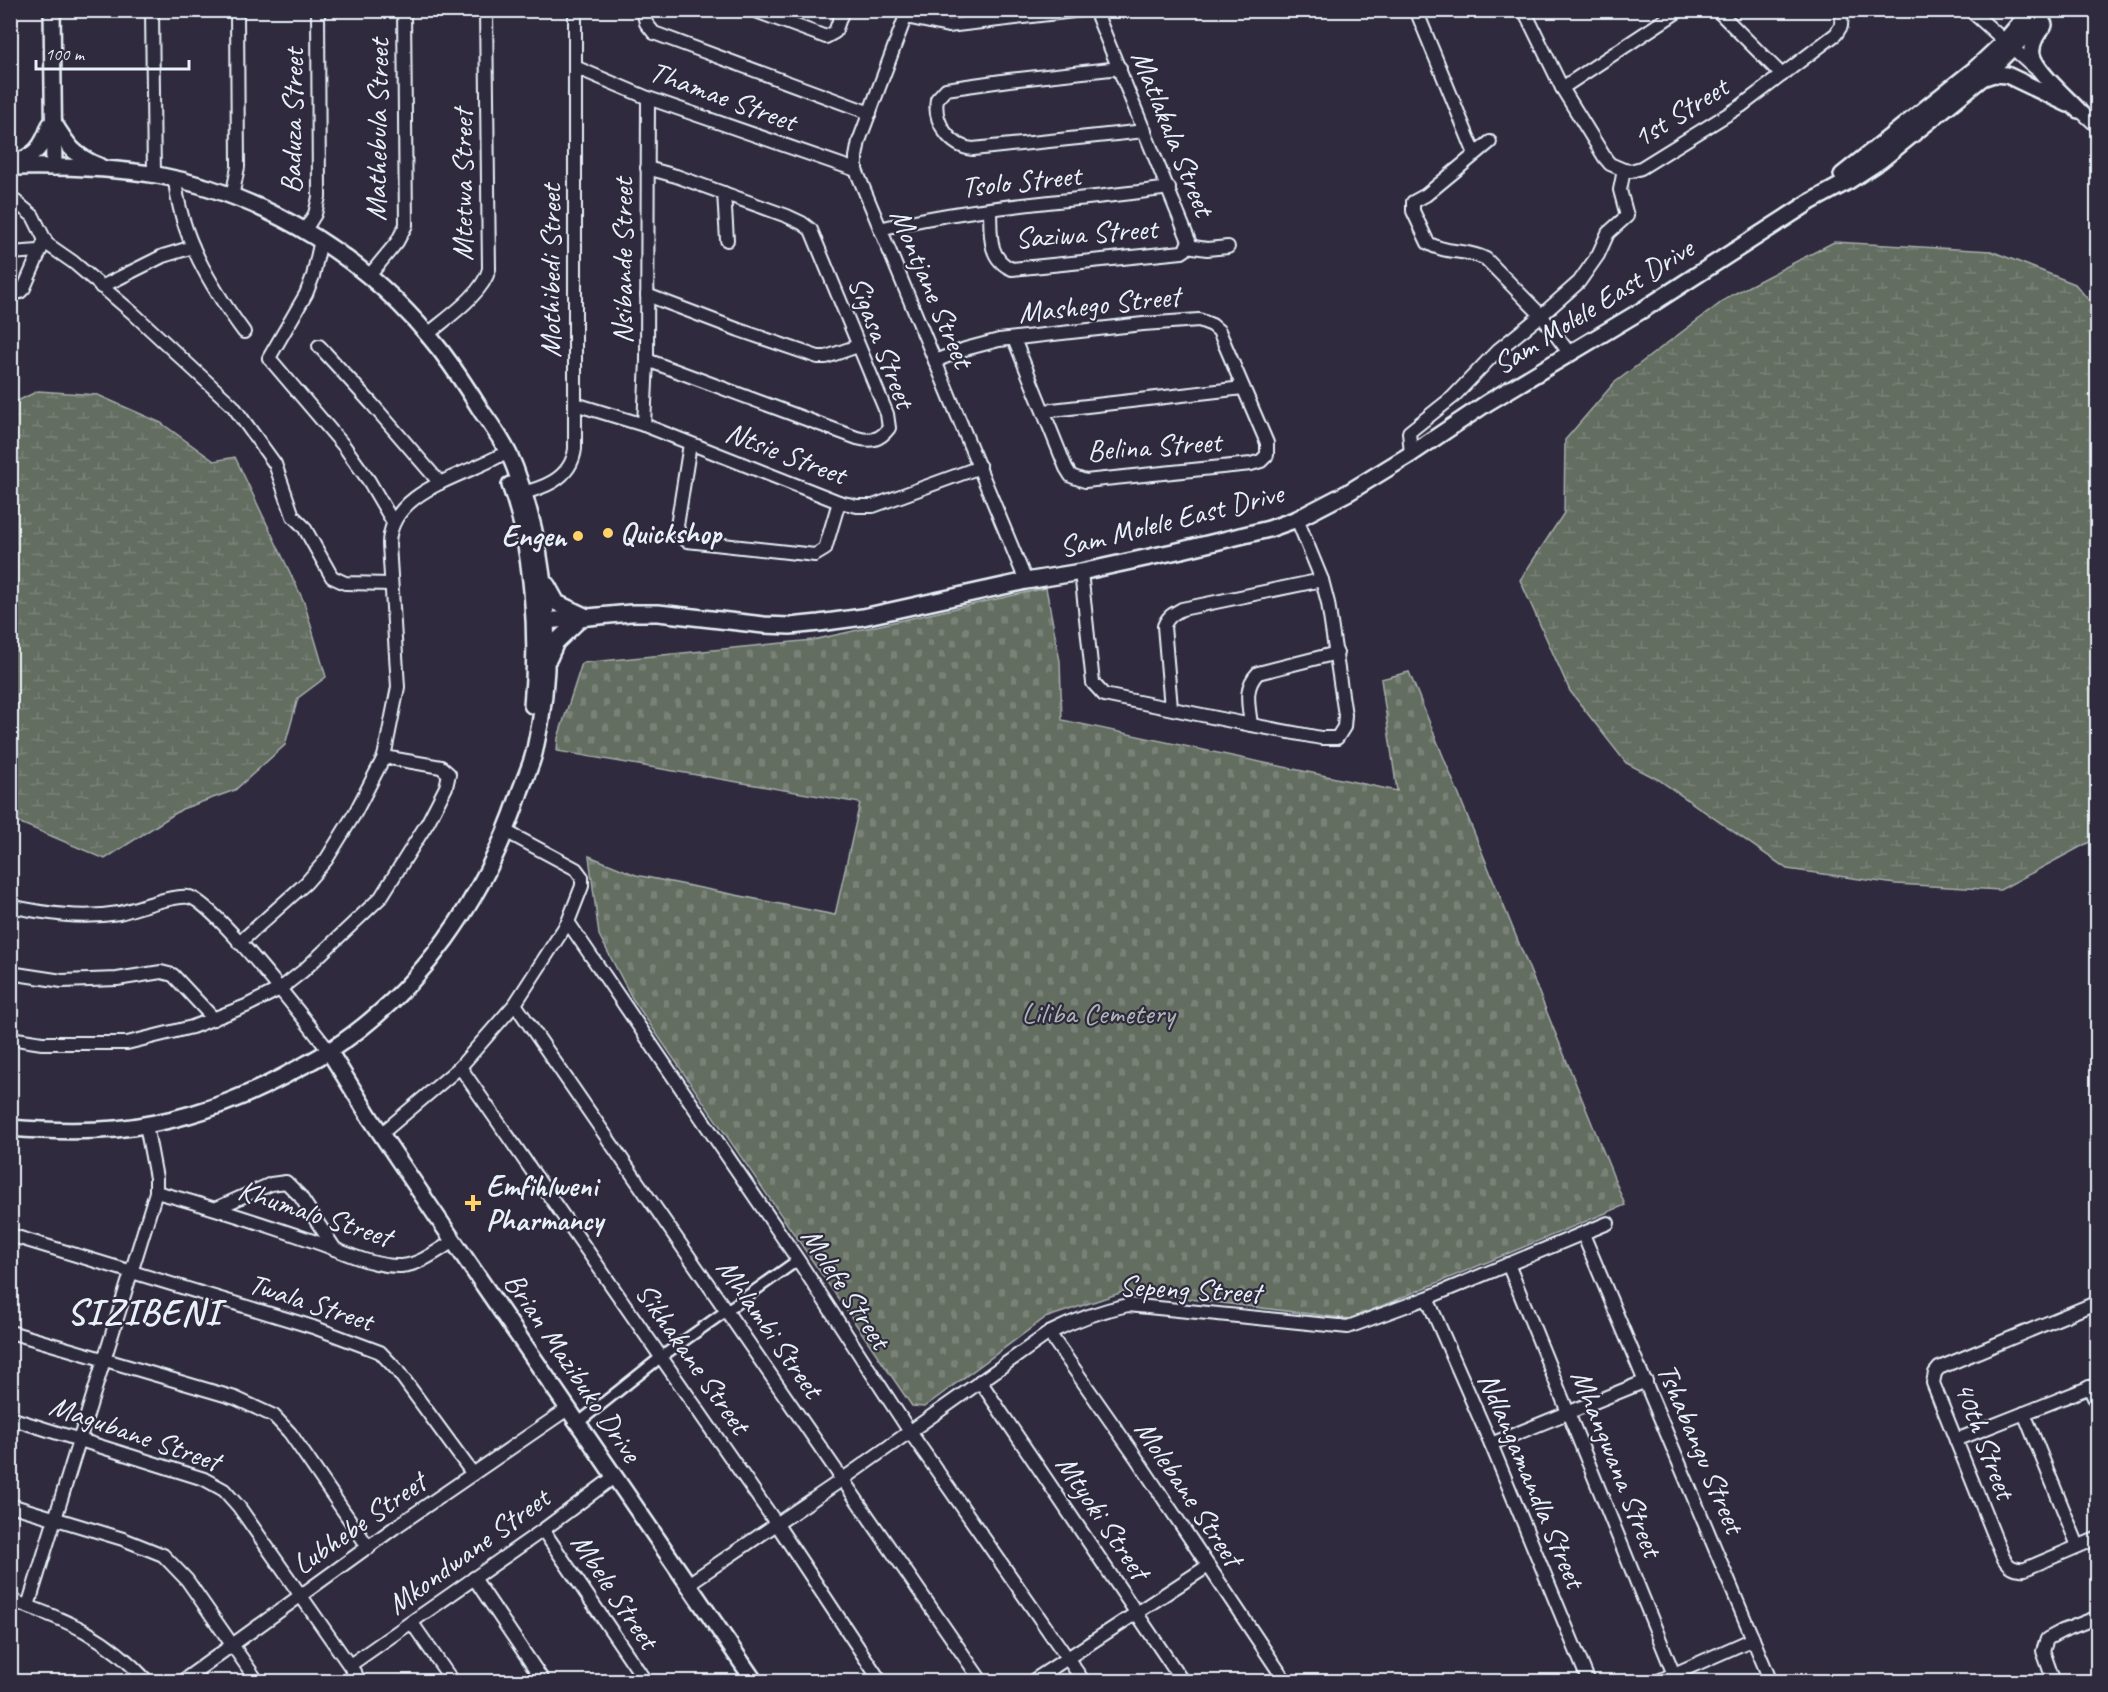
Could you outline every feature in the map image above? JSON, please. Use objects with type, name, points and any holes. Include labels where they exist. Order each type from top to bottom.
[{"type":"street","points":[[52,10],[54,166]]},
{"type":"street","points":[[152,10],[154,175]]},
{"type":"street","points":[[232,197],[238,167],[237,10]]},
{"type":"street","name":"Baduza Street","points":[[305,230],[315,214],[319,197],[318,10]]},
{"type":"street","name":"Mathebula Street","points":[[369,276],[393,247],[406,225],[404,10]]},
{"type":"street","name":"Mtetwa Street","points":[[428,334],[475,293],[485,282],[489,269],[486,10]]},
{"type":"street","name":"Mothibedi Street","points":[[519,494],[549,485],[568,469],[574,459],[575,10]]},
{"type":"street","points":[[643,10],[646,23],[654,33],[870,113]]},
{"type":"street","points":[[753,10],[826,37],[835,32],[843,10]]},
{"type":"street","points":[[972,24],[975,10]]},
{"type":"street","points":[[856,170],[860,141],[907,14],[948,26],[1083,10]]},
{"type":"street","name":"Matlakala Street","points":[[1095,10],[1169,188],[1188,244]]},
{"type":"street","points":[[1416,10],[1474,154]]},
{"type":"street","name":"1st Street","points":[[1524,10],[1562,88],[1605,158],[1611,164],[1631,171],[1653,161],[1741,106],[1782,75],[1839,31],[1842,10]]},
{"type":"street","points":[[1562,88],[1680,10]]},
{"type":"street","points":[[1717,10],[1782,75]]},
{"type":"street","points":[[1970,10],[2097,127]]},
{"type":"street","name":"Sam Molele East Drive","points":[[540,622],[631,613],[658,613],[789,626],[863,617],[1182,550],[1269,529],[1297,519],[1349,492],[1411,454],[1487,404],[1881,160],[1981,79],[2009,44],[2031,10]]},
{"type":"street","name":"Sam Molele East Drive","points":[[1810,202],[1828,185],[2009,44],[2047,10]]},
{"type":"street","points":[[2055,10],[2036,35],[2032,46],[2032,56],[2044,75],[2078,110]]},
{"type":"street","name":"Thamae Street","points":[[575,67],[648,98],[856,170]]},
{"type":"street","points":[[1120,68],[946,89],[937,99],[937,113],[952,141],[964,148],[973,149],[1145,131]]},
{"type":"street","points":[[1981,79],[1994,74],[2007,75],[2078,110]]},
{"type":"street","name":"Nsibande Street","points":[[645,425],[648,98]]},
{"type":"street","points":[[10,166],[33,155],[40,148],[53,120]]},
{"type":"street","points":[[53,120],[70,149],[87,161],[107,170]]},
{"type":"street","points":[[1490,141],[1426,195],[1413,201],[1413,211],[1428,243],[1441,248],[1476,253],[1486,259],[1541,315],[1570,354]]},
{"type":"street","points":[[10,166],[54,166],[107,170],[175,179],[257,206],[305,230],[369,276],[405,308],[428,334],[459,374],[503,443],[542,574],[552,597],[557,603],[585,619],[556,642],[546,667],[536,747],[507,832],[473,899],[439,950],[386,1006],[329,1051],[272,1082],[237,1098],[197,1112],[146,1125],[116,1129],[79,1131],[10,1128]]},
{"type":"street","name":"Sigasa Street","points":[[647,168],[676,176],[787,216],[802,222],[811,230],[889,421],[889,428],[873,440],[857,438],[647,360]]},
{"type":"street","name":"Montjane Street","points":[[856,170],[1026,581]]},
{"type":"street","points":[[1411,454],[1409,432],[1453,397],[1498,350],[1578,282],[1598,255],[1608,233],[1626,218],[1620,189],[1624,170]]},
{"type":"street","points":[[175,179],[183,225],[218,295],[244,332]]},
{"type":"street","name":"Tsolo Street","points":[[880,229],[957,213],[1169,188]]},
{"type":"street","points":[[724,194],[727,240]]},
{"type":"street","points":[[10,197],[33,216],[42,246],[135,314],[201,375],[244,420],[275,464],[293,516],[304,527],[332,577],[345,583],[391,584]]},
{"type":"street","name":"Saziwa Street","points":[[990,210],[994,254],[1000,262],[1012,269],[1182,252],[1188,244]]},
{"type":"street","points":[[321,240],[313,276],[306,294],[269,358],[344,446],[369,481],[393,522]]},
{"type":"street","points":[[1188,244],[1207,249],[1228,247]]},
{"type":"street","points":[[10,253],[42,246]]},
{"type":"street","points":[[10,295],[24,288],[42,246]]},
{"type":"street","points":[[101,287],[163,256],[193,247]]},
{"type":"street","points":[[647,295],[818,357],[826,357],[858,346]]},
{"type":"street","name":"Mashego Street","points":[[935,361],[985,343],[1143,324],[1204,321],[1219,331],[1267,443]]},
{"type":"street","name":"Belina Street","points":[[1014,339],[1071,476],[1085,481],[1251,464],[1261,461],[1268,455],[1267,443]]},
{"type":"street","points":[[320,346],[440,483]]},
{"type":"street","points":[[1044,411],[1243,388]]},
{"type":"street","name":"Ntsie Street","points":[[575,404],[645,425],[839,502],[857,506],[873,506],[980,467]]},
{"type":"street","points":[[482,411],[499,456],[519,494],[546,667]]},
{"type":"street","points":[[690,444],[677,526],[679,533],[687,541],[806,556],[820,554],[827,546],[839,502]]},
{"type":"street","points":[[239,943],[306,883],[327,860],[384,757],[398,687],[389,534],[393,522],[410,502],[440,483],[499,456]]},
{"type":"street","points":[[1081,572],[1093,683],[1104,695],[1321,738],[1337,738],[1344,727],[1345,715],[1328,603],[1322,580],[1297,519]]},
{"type":"street","points":[[524,779],[534,693],[542,574]]},
{"type":"street","points":[[1171,708],[1164,626],[1167,618],[1182,609],[1322,580]]},
{"type":"street","points":[[1251,725],[1249,688],[1251,680],[1258,673],[1337,653]]},
{"type":"street","points":[[10,1038],[42,1043],[128,1043],[160,1036],[214,1019],[280,989],[367,913],[381,897],[428,822],[446,787],[449,774],[441,767],[384,757]]},
{"type":"street","points":[[381,1134],[460,1067],[515,1004],[568,922],[582,886],[582,877],[570,865],[507,832]]},
{"type":"street","name":"Brian Mazibuko Drive","points":[[10,906],[48,914],[97,916],[183,896],[197,899],[203,904],[280,989],[329,1051],[381,1134],[755,1682]]},
{"type":"street","name":"Molefe Street","points":[[568,922],[798,1260],[910,1432],[1084,1682]]},
{"type":"street","points":[[10,973],[62,981],[117,979],[152,972],[168,973],[173,975],[214,1019]]},
{"type":"street","name":"Mhlambi Street","points":[[515,1004],[982,1682]]},
{"type":"street","name":"Sikhakane Street","points":[[460,1067],[776,1522],[881,1682]]},
{"type":"street","points":[[28,1606],[156,1192],[156,1178],[146,1125]]},
{"type":"street","points":[[217,1208],[271,1184],[286,1182],[300,1196],[335,1249]]},
{"type":"street","name":"Khumalo Street","points":[[156,1192],[217,1208],[379,1263],[402,1266],[414,1263],[454,1241]]},
{"type":"street","name":"Sepeng Street","points":[[688,1584],[776,1522],[843,1479],[1049,1333],[1101,1310],[1128,1305],[1348,1327],[1427,1298],[1608,1223]]},
{"type":"street","name":"Tshabangu Street","points":[[1583,1234],[1771,1682]]},
{"type":"street","name":"Twala Street","points":[[10,1235],[314,1327],[380,1352],[397,1370],[473,1474]]},
{"type":"street","points":[[578,1423],[725,1310],[798,1260]]},
{"type":"street","name":"Mhangwana Street","points":[[1508,1264],[1675,1678]]},
{"type":"street","name":"Ndlangamandla Street","points":[[1427,1298],[1491,1444],[1589,1682]]},
{"type":"street","name":"40th Street","points":[[2097,1302],[1940,1368],[1934,1377],[1933,1387],[2002,1555],[2009,1566],[2013,1569],[2025,1569],[2097,1538]]},
{"type":"street","points":[[10,1332],[235,1398],[274,1416],[290,1432],[369,1548]]},
{"type":"street","name":"Molebane Street","points":[[1049,1333],[1135,1456],[1286,1682]]},
{"type":"street","points":[[1491,1444],[1646,1381]]},
{"type":"street","name":"Mtyoki Street","points":[[980,1382],[1183,1682]]},
{"type":"street","points":[[1956,1440],[2093,1385],[2097,1406]]},
{"type":"street","name":"Lubhebe Street","points":[[181,1682],[569,1408]]},
{"type":"street","points":[[2024,1413],[2078,1546]]},
{"type":"street","name":"Magubane Street","points":[[10,1418],[177,1469],[216,1485],[239,1508],[361,1682]]},
{"type":"street","name":"Mkondwane Street","points":[[350,1665],[543,1530],[614,1477]]},
{"type":"street","points":[[10,1505],[123,1539],[163,1555],[187,1580],[258,1682]]},
{"type":"street","name":"Mbele Street","points":[[543,1530],[646,1682]]},
{"type":"street","points":[[1031,1682],[1208,1566]]},
{"type":"street","points":[[474,1578],[544,1682]]},
{"type":"street","points":[[10,1600],[74,1624],[97,1637],[121,1655],[148,1682]]},
{"type":"street","points":[[2054,1682],[2043,1651],[2047,1639],[2097,1617]]},
{"type":"street","points":[[412,1623],[453,1682]]},
{"type":"street","points":[[1656,1682],[1675,1678],[1754,1639]]},
{"type":"green space","points":[[1834,242],[1991,251],[2075,284],[2097,310],[2097,838],[2000,890],[1896,884],[1787,869],[1659,780],[1626,763],[1570,691],[1520,580],[1564,513],[1565,440],[1614,383],[1730,296]]},
{"type":"green space","points":[[38,391],[98,395],[161,423],[214,461],[235,457],[304,602],[326,677],[298,698],[285,745],[235,790],[182,809],[105,859],[11,819],[11,404]]},
{"type":"green space","name":"Liliba Cemetery","points":[[1046,588],[1060,661],[1062,720],[1397,791],[1381,679],[1409,672],[1625,1205],[1350,1319],[1126,1291],[1045,1318],[924,1407],[912,1406],[632,998],[599,935],[589,856],[636,875],[835,915],[860,803],[557,751],[558,738],[582,663],[813,640]]},
{"type":"place","name":"Quickshop","points":[[608,533]]},
{"type":"place","name":"Engen","points":[[578,536]]},
{"type":"place","name":"Emfihlweni Pharmancy","points":[[473,1203]]},
{"type":"district","name":"SIZIBENI","points":[[144,1311]]}]
